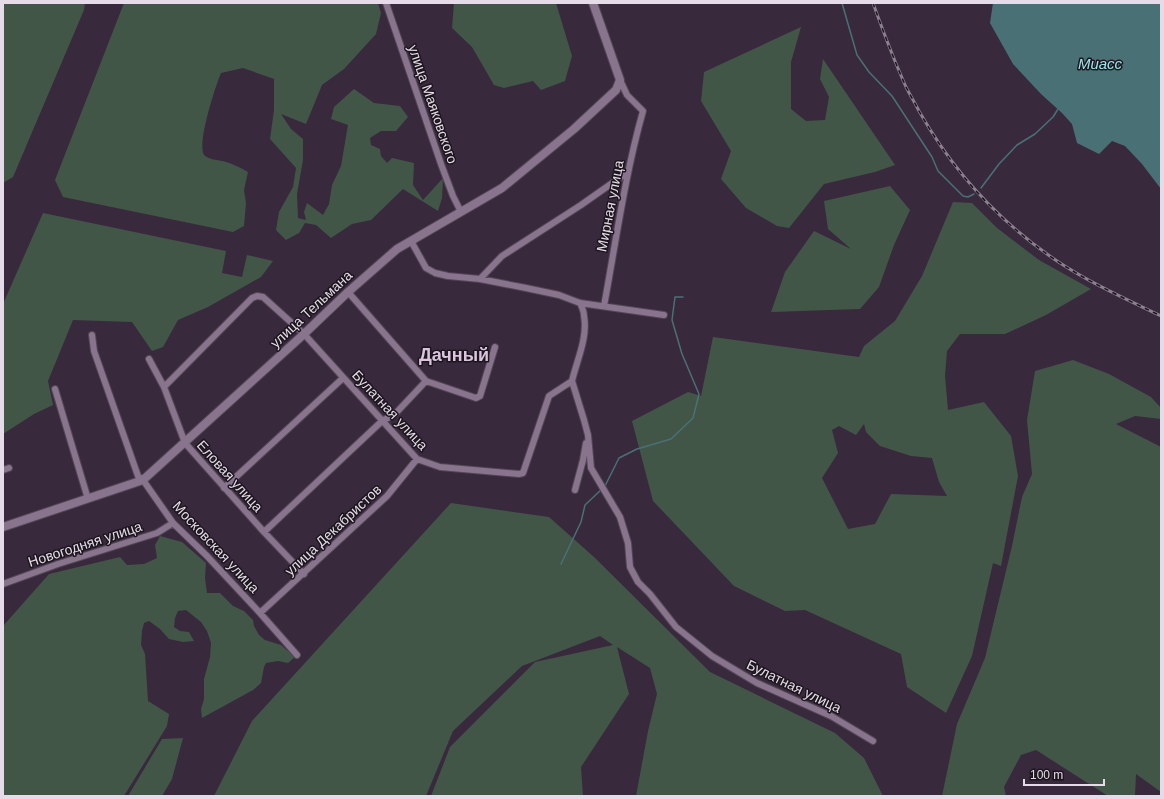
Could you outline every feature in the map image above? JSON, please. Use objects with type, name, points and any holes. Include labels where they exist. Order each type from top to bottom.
[{"type":"street","name":"улица Маяковского","points":[[386,3],[438,156],[453,196],[461,212]]},
{"type":"street","points":[[593,3],[620,80]]},
{"type":"street","name":"улица Тельмана","points":[[3,527],[144,480],[348,292],[397,249],[502,188],[574,129],[616,90],[620,80]]},
{"type":"street","name":"Мирная улица","points":[[604,306],[628,172],[643,111],[627,95],[620,80]]},
{"type":"street","points":[[480,279],[502,256],[581,205],[628,172]]},
{"type":"street","points":[[411,241],[426,268],[434,273],[480,279],[559,295],[580,303],[664,315]]},
{"type":"street","points":[[348,292],[426,382],[476,398],[480,396],[495,347]]},
{"type":"street","name":"Булатная улица","points":[[164,387],[252,298],[257,296],[263,297],[304,334],[417,459],[440,467],[519,474],[523,473],[548,396],[572,381],[588,435],[591,468],[620,517],[628,543],[630,567],[638,582],[650,594],[676,627],[712,656],[757,683],[831,716],[873,741]]},
{"type":"street","points":[[572,381],[585,328],[584,314],[580,303]]},
{"type":"street","name":"Московская улица","points":[[92,335],[94,351],[138,476],[144,480],[173,523],[207,556],[260,613],[296,655]]},
{"type":"street","name":"Еловая улица","points":[[149,359],[164,387],[185,443],[224,488],[304,574]]},
{"type":"street","points":[[224,488],[343,378]]},
{"type":"street","points":[[264,532],[382,421],[395,414],[426,382]]},
{"type":"street","points":[[55,389],[88,499]]},
{"type":"street","points":[[575,490],[588,435]]},
{"type":"street","name":"улица Декабристов","points":[[260,613],[387,496],[417,459]]},
{"type":"street","name":"Новогодняя улица","points":[[3,584],[58,564],[158,533],[173,523]]},
{"type":"shaded area","points":[[3,3],[85,3],[84,10],[13,177],[3,183]]},
{"type":"shaded area","points":[[124,3],[378,3],[381,13],[376,34],[344,69],[322,85],[306,124],[281,114],[291,129],[303,139],[303,160],[297,194],[298,218],[306,220],[304,212],[307,203],[323,215],[329,204],[332,185],[341,166],[348,125],[331,119],[334,107],[354,89],[374,103],[400,106],[408,117],[396,131],[381,131],[370,138],[371,145],[380,149],[381,156],[387,163],[392,158],[414,163],[413,185],[423,200],[443,178],[442,198],[438,211],[403,189],[371,220],[352,224],[331,238],[316,225],[305,223],[299,233],[286,240],[276,230],[279,212],[293,187],[296,168],[270,139],[274,110],[274,79],[243,68],[221,73],[207,116],[204,129],[203,150],[205,156],[207,157],[224,161],[248,172],[244,190],[246,203],[244,226],[233,232],[63,197],[55,180]]},
{"type":"shaded area","points":[[454,3],[556,3],[572,56],[565,81],[541,90],[533,81],[504,88],[494,85],[472,47],[452,28]]},
{"type":"shaded area","points":[[801,27],[791,62],[791,109],[806,121],[825,120],[829,97],[820,79],[823,59],[895,165],[875,172],[824,184],[789,228],[777,226],[746,208],[721,179],[731,151],[701,101],[704,72]]},
{"type":"shaded area","points":[[890,186],[910,210],[894,245],[879,287],[860,309],[771,312],[785,272],[814,231],[851,249],[828,229],[824,201]]},
{"type":"shaded area","points":[[953,202],[972,203],[997,228],[1039,260],[1091,289],[1046,315],[1005,334],[960,334],[947,351],[945,376],[948,410],[984,402],[1011,436],[1018,476],[1001,566],[993,563],[972,656],[946,713],[907,687],[901,654],[805,610],[785,611],[734,586],[653,501],[632,421],[688,392],[701,396],[713,337],[859,357],[864,346],[895,321],[922,276]],"holes":[[[864,424],[866,432],[880,446],[911,456],[932,458],[939,482],[947,496],[891,494],[875,524],[848,529],[822,478],[838,453],[832,430],[839,426],[856,435]]]},
{"type":"shaded area","points":[[43,213],[226,251],[222,273],[242,277],[247,255],[273,261],[261,277],[208,307],[178,320],[163,347],[152,351],[132,322],[73,320],[48,381],[53,405],[34,414],[3,434],[3,304]]},
{"type":"shaded area","points":[[1073,360],[1109,374],[1151,397],[1161,408],[1161,419],[1135,416],[1116,424],[1161,447],[1161,792],[1136,774],[1135,796],[1108,796],[1036,750],[1021,755],[1004,787],[1006,796],[942,796],[957,724],[985,658],[1012,546],[1022,497],[1032,474],[1027,420],[1035,371]]},
{"type":"shaded area","points":[[451,503],[549,517],[594,557],[710,672],[835,733],[864,758],[883,796],[636,796],[648,731],[657,694],[650,668],[617,647],[629,694],[581,767],[583,796],[431,796],[450,747],[535,662],[613,645],[600,636],[522,666],[453,731],[426,796],[214,796],[252,721]]},
{"type":"shaded area","points":[[160,536],[182,542],[206,563],[205,578],[207,593],[220,593],[233,606],[244,611],[253,620],[254,626],[259,635],[265,640],[281,645],[295,657],[288,663],[278,661],[266,663],[261,683],[253,690],[202,718],[201,709],[204,699],[204,679],[210,657],[211,643],[207,631],[201,622],[186,610],[178,611],[175,618],[174,627],[180,631],[189,632],[194,641],[183,642],[169,639],[160,629],[149,621],[144,623],[141,645],[145,654],[148,701],[169,714],[167,726],[124,796],[3,796],[3,626],[49,574],[120,557],[127,565],[144,564],[157,558],[155,545]]},
{"type":"shaded area","points":[[183,738],[172,779],[162,796],[128,796],[162,739]]},
{"type":"water","name":"Миасс","points":[[993,3],[1161,3],[1161,189],[1142,164],[1125,146],[1112,141],[1099,154],[1077,143],[1072,124],[1013,64],[990,23]]},
{"type":"waterway","points":[[842,3],[857,55],[869,72],[892,96],[932,157],[938,171],[963,196],[968,197],[974,194]]},
{"type":"waterway","points":[[981,188],[999,164],[1017,145],[1035,134],[1053,117],[1058,109]]},
{"type":"waterway","points":[[605,486],[619,458],[637,449],[671,439],[693,418],[699,394],[682,354],[672,320],[675,297],[683,297]]},
{"type":"waterway","points":[[561,564],[581,522],[585,505],[602,489]]},
{"type":"railway","points":[[873,3],[906,87],[919,111],[947,155],[979,194],[1015,229],[1057,261],[1095,284],[1161,316]]},
{"type":"district","name":"Дачный","points":[[454,355]]}]
